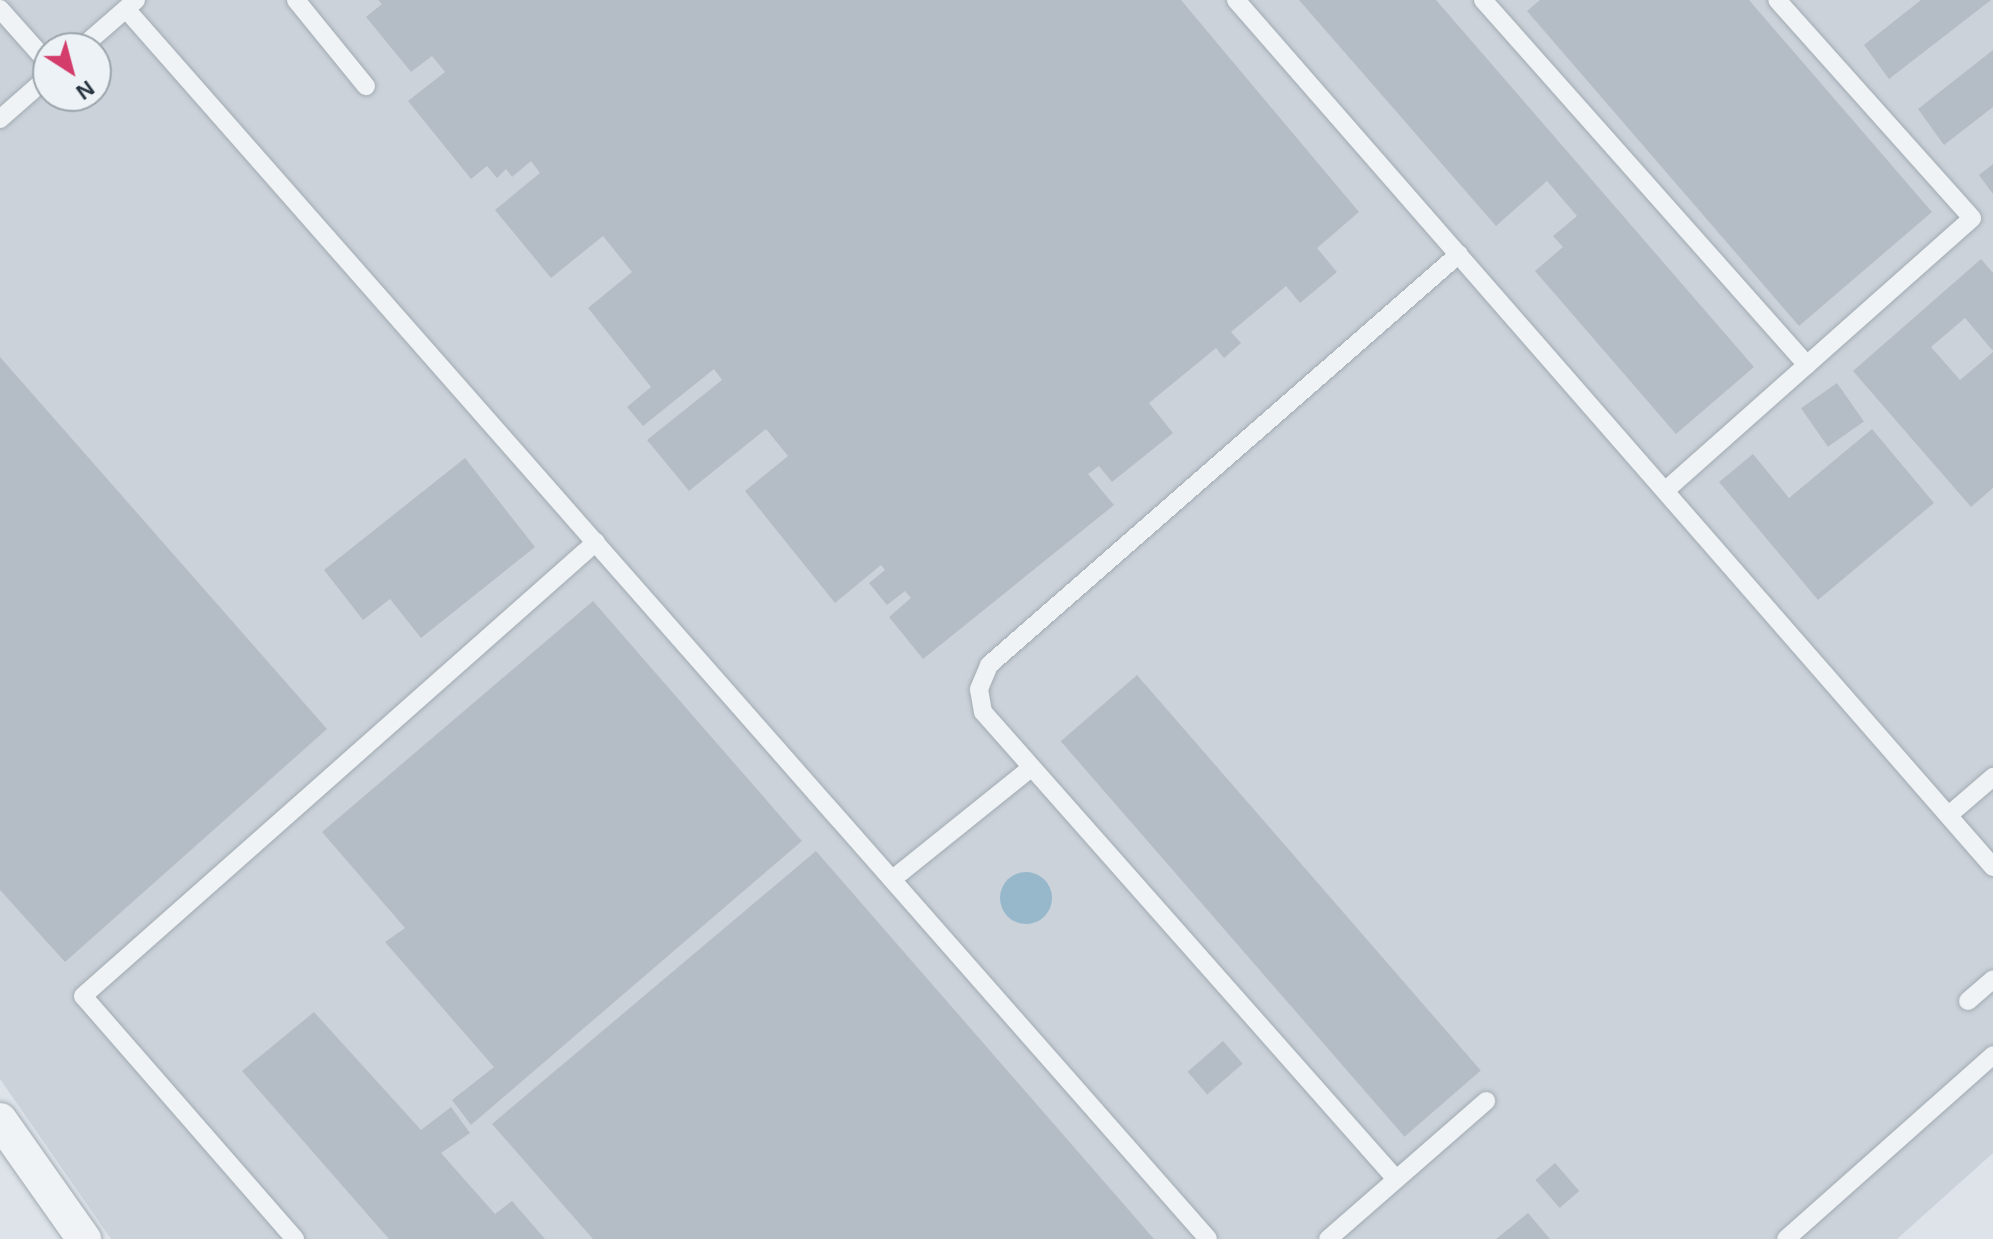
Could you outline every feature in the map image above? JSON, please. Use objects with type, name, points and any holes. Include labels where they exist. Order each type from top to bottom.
[{"type":"street","points":[[0,1120],[84,1239]]},
{"type":"lane","points":[[296,0],[366,86]]},
{"type":"lane","points":[[1236,0],[1950,814],[1993,867]]},
{"type":"lane","points":[[1666,490],[1972,218],[1777,0]]},
{"type":"lane","points":[[1492,3],[1807,365]]},
{"type":"lane","points":[[99,32],[131,4],[596,542],[1208,1239]]},
{"type":"lane","points":[[0,9],[32,45]]},
{"type":"lane","points":[[0,119],[32,91]]},
{"type":"lane","points":[[1396,1179],[983,712],[979,689],[989,665],[1459,254]]},
{"type":"lane","points":[[295,1239],[83,996],[596,542]]},
{"type":"lane","points":[[894,878],[1031,768]]},
{"type":"lane","points":[[1950,814],[1993,777]]},
{"type":"lane","points":[[1968,1001],[1993,979]]},
{"type":"lane","points":[[1786,1239],[1993,1055]]},
{"type":"lane","points":[[1328,1239],[1486,1101]]},
{"type":"shaded area","points":[[0,0],[1993,0],[1993,1153],[1897,1239],[111,1239],[0,1079]]},
{"type":"water","points":[[1026,872],[1045,879],[1052,898],[1045,917],[1026,924],[1007,917],[1000,898],[1007,879]]},
{"type":"building","points":[[378,0],[1181,0],[1359,212],[1317,248],[1337,272],[1300,303],[1286,286],[1231,332],[1241,343],[1224,358],[1216,348],[1149,403],[1173,433],[1112,482],[1099,466],[1088,474],[1114,505],[923,659],[889,617],[911,598],[905,591],[887,605],[869,583],[885,570],[881,565],[835,603],[745,491],[788,456],[766,429],[689,491],[647,440],[722,380],[714,369],[643,426],[627,407],[651,387],[588,308],[632,272],[603,236],[551,278],[495,210],[540,173],[531,161],[512,177],[506,169],[497,178],[487,166],[471,179],[408,101],[445,72],[432,56],[411,72],[366,17],[382,4]]},
{"type":"building","points":[[1299,0],[1436,0],[1754,367],[1676,434],[1535,271],[1563,247],[1553,236],[1577,216],[1547,181],[1496,226]]},
{"type":"building","points":[[1540,0],[1749,0],[1932,212],[1799,326],[1527,11]]},
{"type":"building","points":[[1921,0],[1991,0],[1889,79],[1864,45]]},
{"type":"building","points":[[1993,50],[1993,107],[1944,145],[1918,109]]},
{"type":"building","points":[[1993,164],[1993,194],[1979,175]]},
{"type":"building","points":[[1981,259],[1993,273],[1993,351],[1965,318],[1931,347],[1960,380],[1993,352],[1993,488],[1971,507],[1853,371]]},
{"type":"building","points":[[0,357],[327,729],[65,962],[0,890]]},
{"type":"building","points":[[1837,383],[1864,422],[1828,447],[1801,408]]},
{"type":"building","points":[[1872,429],[1934,503],[1818,600],[1719,482],[1753,454],[1789,498]]},
{"type":"building","points":[[465,458],[535,547],[421,638],[390,599],[363,620],[324,570]]},
{"type":"building","points":[[593,601],[802,841],[471,1125],[452,1100],[494,1067],[385,942],[405,928],[322,832]]},
{"type":"building","points":[[1137,675],[1481,1070],[1405,1137],[1061,741]]},
{"type":"building","points":[[816,851],[1154,1239],[593,1239],[492,1124]]},
{"type":"building","points":[[314,1012],[421,1130],[451,1107],[470,1133],[441,1153],[495,1214],[512,1201],[545,1239],[389,1239],[242,1071]]},
{"type":"building","points":[[1223,1041],[1243,1064],[1207,1094],[1188,1072]]},
{"type":"building","points":[[1555,1163],[1579,1191],[1560,1208],[1535,1180]]},
{"type":"building","points":[[1528,1213],[1550,1239],[1496,1239]]}]
